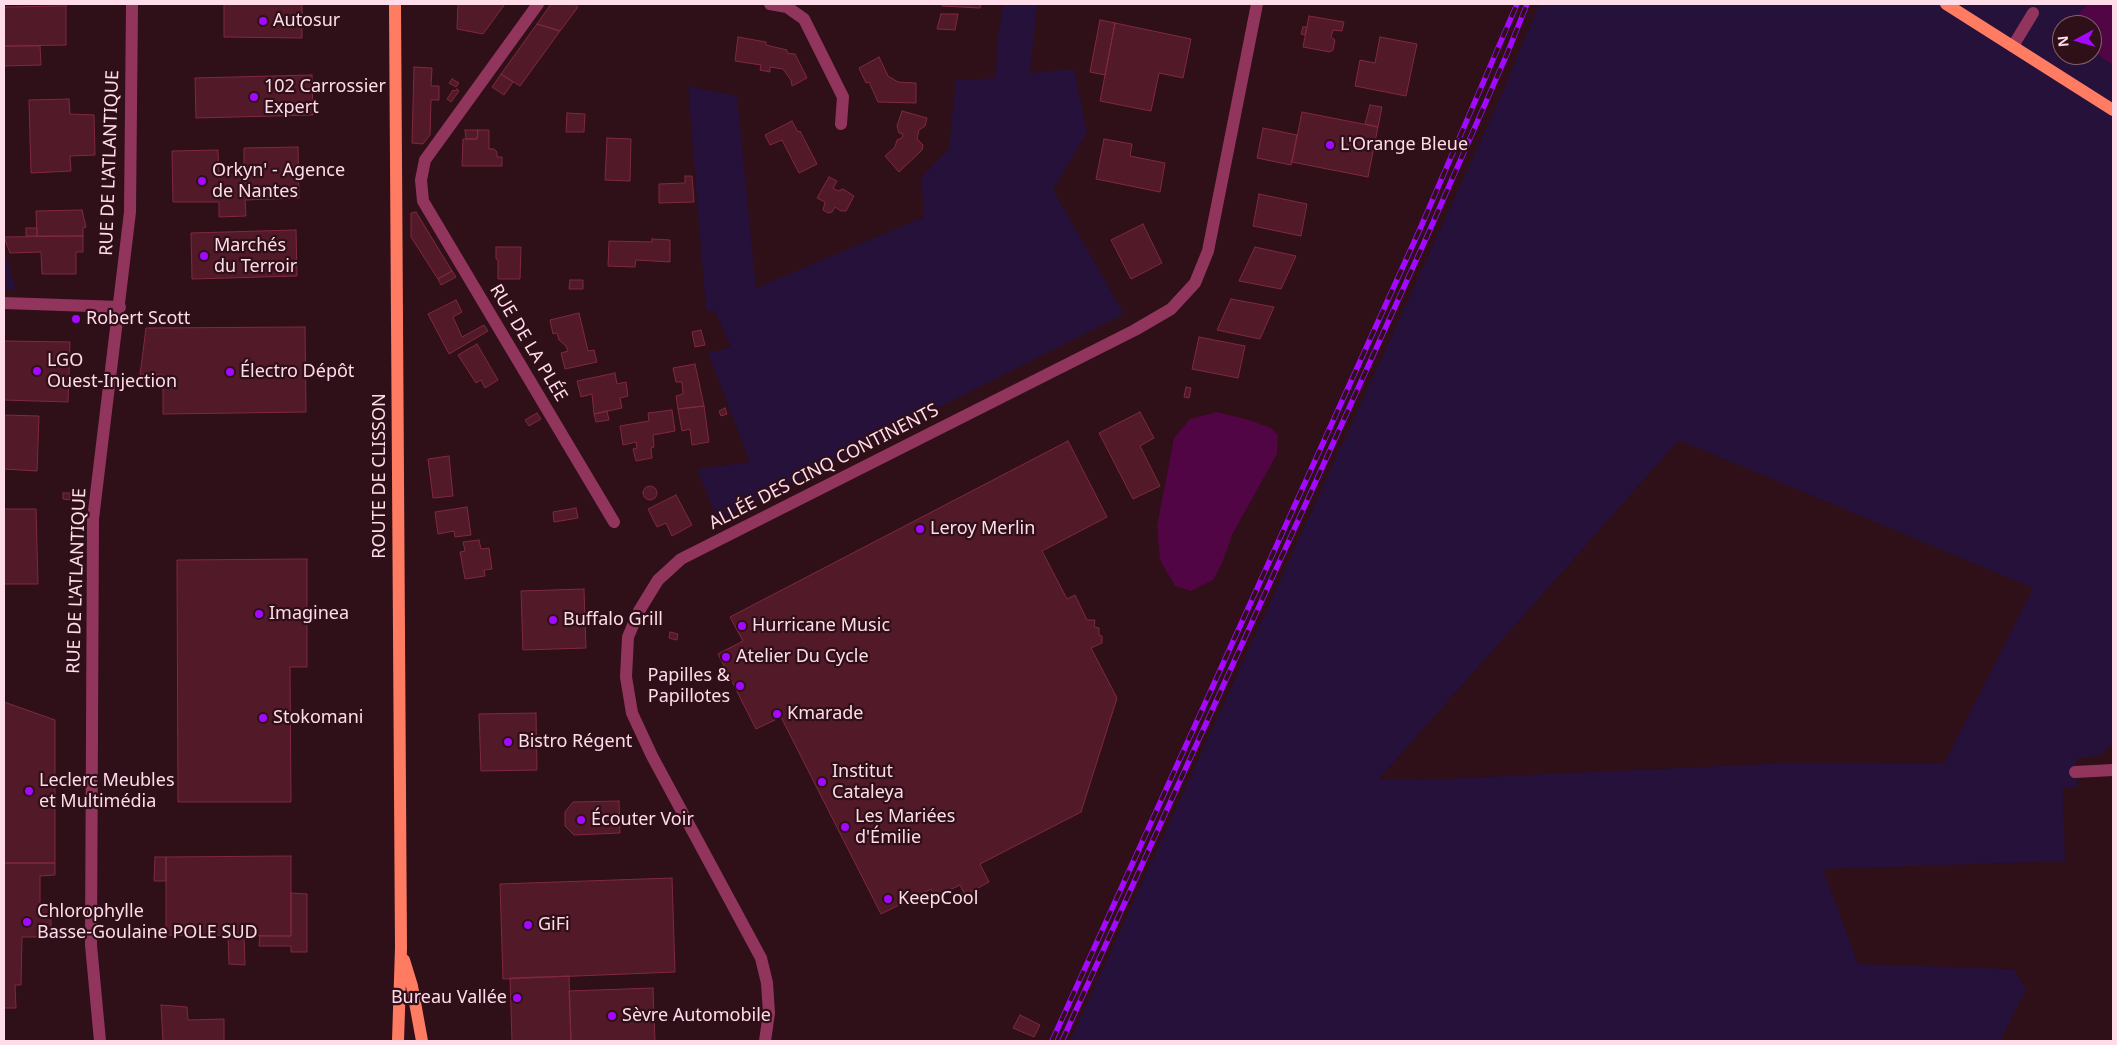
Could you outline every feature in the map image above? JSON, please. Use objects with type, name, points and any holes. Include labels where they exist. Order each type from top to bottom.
[{"type":"main road","name":"ROUTE DE CLISSON","points":[[395,4],[401,948],[398,1041]]},
{"type":"main road","points":[[1946,4],[2113,110]]},
{"type":"main road","name":"ROUTE DE CLISSON","points":[[401,948],[412,986],[422,1041]]},
{"type":"street","name":"RUE DE L'ATLANTIQUE","points":[[100,1041],[91,945],[93,518],[130,212],[132,4]]},
{"type":"street","name":"RUE DE LA PLÉE","points":[[538,4],[425,160],[421,180],[423,201],[614,522]]},
{"type":"street","points":[[770,4],[787,7],[804,18],[843,97],[841,124]]},
{"type":"street","name":"ALLÉE DES CINQ CONTINENTS","points":[[764,1041],[769,1013],[767,983],[762,958],[652,756],[632,713],[626,677],[628,637],[639,610],[658,580],[680,559],[1135,330],[1171,309],[1195,283],[1208,251],[1257,4]]},
{"type":"street","points":[[2013,46],[2033,13]]},
{"type":"street","points":[[4,302],[120,307]]},
{"type":"street","points":[[2075,772],[2113,770]]},
{"type":"shaded area","points":[[1003,4],[1037,4],[1030,73],[1074,69],[1087,132],[1053,190],[1124,314],[718,521],[697,469],[750,462],[708,353],[731,347],[715,311],[706,310],[688,86],[737,96],[756,288],[924,217],[921,178],[949,148],[956,80],[996,78],[997,44]]},
{"type":"shaded area","points":[[1539,4],[2113,4],[2113,743],[2101,755],[2076,759],[2077,787],[2063,788],[2065,861],[1823,869],[1858,964],[2014,969],[2026,990],[2000,1041],[1070,1041],[1497,105]],"holes":[[[1679,440],[2033,588],[1944,764],[1788,763],[1417,780],[1378,780]]]},
{"type":"shaded area","points":[[2088,4],[2113,4],[2113,65],[2102,57],[2102,15],[2078,15]]},
{"type":"shaded area","points":[[4,250],[16,289],[4,289]]},
{"type":"shaded area","points":[[1217,412],[1271,428],[1278,435],[1277,454],[1233,533],[1222,563],[1213,580],[1191,591],[1175,586],[1160,560],[1157,526],[1174,438],[1190,419]]},
{"type":"building","name":"Autosur","points":[[224,4],[302,4],[302,38],[224,37]]},
{"type":"building","points":[[458,4],[505,4],[483,34],[457,29]]},
{"type":"building","points":[[551,4],[574,4],[578,7],[560,31],[537,24]]},
{"type":"building","points":[[942,4],[981,4],[980,8],[942,6]]},
{"type":"building","points":[[66,6],[66,45],[4,46],[4,7]]},
{"type":"building","points":[[941,14],[958,14],[955,30],[937,29]]},
{"type":"building","points":[[1309,16],[1344,22],[1342,31],[1333,30],[1331,37],[1335,40],[1333,50],[1330,52],[1303,47]]},
{"type":"building","points":[[1100,20],[1115,23],[1105,75],[1090,72]]},
{"type":"building","points":[[1115,23],[1191,39],[1183,78],[1159,73],[1151,111],[1100,101]]},
{"type":"building","points":[[537,24],[560,31],[520,86],[501,74]]},
{"type":"building","points":[[1303,27],[1307,27],[1305,35],[1301,34]]},
{"type":"building","points":[[738,37],[766,42],[766,45],[795,54],[807,78],[792,86],[791,80],[783,69],[770,67],[770,72],[760,70],[761,65],[735,61]]},
{"type":"building","points":[[1380,37],[1417,44],[1406,96],[1355,86],[1360,60],[1375,63]]},
{"type":"building","points":[[4,46],[40,46],[41,65],[4,66]]},
{"type":"building","points":[[879,57],[888,76],[898,82],[916,83],[916,103],[878,102],[869,82],[866,83],[859,68]]},
{"type":"building","points":[[414,67],[432,68],[431,86],[439,86],[439,100],[431,100],[430,135],[423,144],[412,143]]},
{"type":"building","points":[[501,74],[513,82],[504,95],[492,87]]},
{"type":"building","name":"102 Carrossier Expert","points":[[312,75],[313,115],[196,118],[195,78]]},
{"type":"building","points":[[452,79],[459,83],[456,87],[449,83]]},
{"type":"building","points":[[457,89],[459,91],[451,102],[447,99],[453,90]]},
{"type":"building","points":[[69,99],[70,114],[94,115],[95,155],[70,156],[71,171],[31,173],[29,100]]},
{"type":"building","points":[[1370,105],[1382,107],[1378,127],[1365,124]]},
{"type":"building","points":[[902,111],[927,118],[925,126],[919,130],[917,139],[923,145],[922,150],[899,172],[885,156],[895,147],[897,140],[902,138],[903,134],[899,133],[897,126]]},
{"type":"building","points":[[1302,112],[1378,127],[1368,177],[1292,162]]},
{"type":"building","points":[[567,113],[585,114],[584,132],[566,132]]},
{"type":"building","points":[[792,121],[798,132],[800,131],[817,164],[799,173],[782,140],[770,145],[765,135]]},
{"type":"building","points":[[1263,128],[1297,135],[1291,165],[1257,158]]},
{"type":"building","points":[[465,130],[478,130],[477,139],[466,139]]},
{"type":"building","points":[[478,130],[489,130],[489,149],[494,149],[497,152],[497,157],[502,157],[502,166],[462,166],[463,139],[477,139]]},
{"type":"building","points":[[607,138],[631,139],[630,181],[605,180]]},
{"type":"building","points":[[1104,139],[1132,144],[1130,156],[1165,163],[1160,192],[1096,179]]},
{"type":"building","points":[[298,147],[299,198],[245,200],[246,216],[219,217],[219,202],[173,202],[172,151],[218,150],[219,174],[244,174],[244,148]]},
{"type":"building","points":[[685,176],[692,176],[694,202],[659,203],[659,184],[685,183]]},
{"type":"building","points":[[829,177],[837,181],[833,188],[838,191],[843,189],[854,196],[846,211],[841,211],[835,207],[832,212],[828,213],[823,210],[825,202],[817,198]]},
{"type":"building","points":[[1259,194],[1307,204],[1301,236],[1253,226]]},
{"type":"building","points":[[82,210],[86,227],[83,228],[83,236],[37,236],[36,211]]},
{"type":"building","points":[[416,212],[452,271],[438,279],[411,237],[411,213]]},
{"type":"building","points":[[1143,224],[1162,263],[1131,279],[1111,240]]},
{"type":"building","points":[[26,228],[37,228],[37,236],[26,236]]},
{"type":"building","points":[[296,230],[297,276],[192,279],[191,233]]},
{"type":"building","points":[[83,236],[83,252],[76,252],[76,274],[42,274],[41,252],[10,253],[4,237]]},
{"type":"building","points":[[652,239],[670,240],[670,262],[636,260],[635,267],[608,266],[609,241],[652,242]]},
{"type":"building","points":[[496,247],[521,247],[520,279],[498,279]]},
{"type":"building","points":[[1255,247],[1296,256],[1281,289],[1239,281]]},
{"type":"building","points":[[452,271],[456,277],[441,285],[438,279]]},
{"type":"building","points":[[570,280],[583,280],[583,289],[569,289]]},
{"type":"building","points":[[1231,299],[1274,307],[1260,339],[1217,330]]},
{"type":"building","points":[[456,300],[462,312],[453,317],[462,337],[484,325],[488,331],[449,354],[428,314]]},
{"type":"building","points":[[579,313],[588,351],[594,350],[597,362],[565,369],[561,353],[568,351],[566,346],[559,340],[557,333],[553,334],[550,320]]},
{"type":"building","points":[[305,327],[306,412],[163,414],[163,375],[140,375],[146,328]]},
{"type":"building","points":[[701,330],[705,345],[695,347],[692,332]]},
{"type":"building","points":[[1199,337],[1245,346],[1238,378],[1192,369]]},
{"type":"building","name":"LGO Ouest-Injection","points":[[4,341],[70,342],[68,402],[4,400]]},
{"type":"building","points":[[477,344],[498,380],[485,388],[481,380],[476,383],[458,355]]},
{"type":"building","points":[[695,364],[704,406],[678,409],[676,396],[683,394],[682,382],[676,382],[673,368]]},
{"type":"building","points":[[615,373],[617,384],[626,382],[628,396],[620,398],[622,408],[594,414],[592,394],[581,397],[577,381]]},
{"type":"building","points":[[1186,387],[1191,388],[1189,398],[1184,397]]},
{"type":"building","points":[[704,406],[709,442],[692,445],[690,429],[682,431],[678,409]]},
{"type":"building","points":[[725,408],[727,414],[721,416],[719,411]]},
{"type":"building","points":[[672,410],[675,431],[653,435],[654,447],[651,448],[652,458],[636,461],[633,449],[637,448],[636,442],[623,445],[620,426],[649,421],[648,413]]},
{"type":"building","points":[[607,411],[609,420],[596,422],[594,414]]},
{"type":"building","points":[[1140,412],[1154,438],[1140,446],[1160,486],[1133,499],[1099,433]]},
{"type":"building","points":[[537,413],[541,419],[529,426],[525,420]]},
{"type":"building","points":[[4,415],[39,416],[37,471],[4,469]]},
{"type":"building","points":[[1068,441],[1107,517],[1042,551],[1067,599],[1075,595],[1087,620],[1095,620],[1094,627],[1099,628],[1102,643],[1091,648],[1117,698],[1081,812],[980,864],[989,882],[965,895],[960,885],[935,897],[931,889],[881,914],[781,717],[756,729],[718,654],[743,641],[730,617]]},
{"type":"building","points":[[449,456],[453,496],[433,498],[428,459]]},
{"type":"building","points":[[647,486],[653,486],[657,493],[653,500],[647,500],[643,496],[643,490]]},
{"type":"building","points":[[63,493],[70,493],[70,500],[63,499]]},
{"type":"building","points":[[676,495],[692,525],[672,536],[666,523],[657,527],[648,509]]},
{"type":"building","points":[[467,507],[471,535],[455,537],[454,531],[438,534],[435,512]]},
{"type":"building","points":[[576,508],[578,518],[554,522],[553,512]]},
{"type":"building","points":[[4,509],[36,509],[38,584],[4,584]]},
{"type":"building","points":[[479,540],[481,549],[489,548],[492,569],[484,570],[485,576],[465,579],[460,552],[465,551],[463,542]]},
{"type":"building","points":[[307,559],[307,667],[290,667],[291,802],[178,802],[177,560]]},
{"type":"building","name":"Buffalo Grill","points":[[584,589],[586,648],[523,650],[521,591]]},
{"type":"building","points":[[670,632],[678,634],[677,640],[669,638]]},
{"type":"building","name":"Leclerc Meubles et Multimédia","points":[[4,702],[55,720],[55,863],[4,863]]},
{"type":"building","name":"Bistro Régent","points":[[536,713],[537,770],[481,771],[479,714]]},
{"type":"building","points":[[619,801],[620,833],[574,835],[565,826],[565,812],[573,802]]},
{"type":"building","points":[[291,856],[291,936],[166,935],[166,857]]},
{"type":"building","points":[[155,857],[166,857],[166,881],[154,881]]},
{"type":"building","name":"Chlorophylle Basse-Goulaine POLE SUD","points":[[4,863],[55,863],[55,875],[40,876],[40,905],[51,906],[51,937],[22,937],[21,985],[15,985],[16,1008],[4,1008]]},
{"type":"building","points":[[672,878],[675,972],[503,979],[500,884]]},
{"type":"building","points":[[291,893],[307,894],[307,952],[291,952],[291,946],[259,946],[260,936],[291,936]]},
{"type":"building","points":[[228,936],[244,936],[245,965],[229,964]]},
{"type":"building","points":[[569,976],[571,1041],[512,1041],[510,978]]},
{"type":"building","name":"Sèvre Automobile","points":[[653,988],[655,1041],[571,1041],[569,991]]},
{"type":"building","points":[[161,1005],[187,1007],[188,1020],[224,1019],[224,1041],[163,1041]]},
{"type":"building","points":[[1020,1015],[1040,1025],[1034,1037],[1013,1028]]},
{"type":"railway","points":[[1052,1041],[1420,229],[1517,4]]},
{"type":"railway","points":[[1062,1041],[1428,234],[1527,4]]},
{"type":"place","name":"Autosur","points":[[263,21]]},
{"type":"place","name":"102 Carrossier Expert","points":[[254,97]]},
{"type":"place","name":"L'Orange Bleue","points":[[1330,145]]},
{"type":"place","name":"Orkyn' - Agence de Nantes","points":[[202,181]]},
{"type":"place","name":"Marchés du Terroir","points":[[204,256]]},
{"type":"place","name":"Robert Scott","points":[[76,319]]},
{"type":"place","name":"LGO Ouest-Injection","points":[[37,371]]},
{"type":"place","name":"Électro Dépôt","points":[[230,372]]},
{"type":"place","name":"Leroy Merlin","points":[[920,529]]},
{"type":"place","name":"Imaginea","points":[[259,614]]},
{"type":"place","name":"Buffalo Grill","points":[[553,620]]},
{"type":"place","name":"Hurricane Music","points":[[742,626]]},
{"type":"place","name":"Atelier Du Cycle","points":[[726,657]]},
{"type":"place","name":"Papilles & Papillotes","points":[[740,686]]},
{"type":"place","name":"Kmarade","points":[[777,714]]},
{"type":"place","name":"Stokomani","points":[[263,718]]},
{"type":"place","name":"Bistro Régent","points":[[508,742]]},
{"type":"place","name":"Institut Cataleya","points":[[822,782]]},
{"type":"place","name":"Leclerc Meubles et Multimédia","points":[[29,791]]},
{"type":"place","name":"Écouter Voir","points":[[581,820]]},
{"type":"place","name":"Les Mariées d'Émilie","points":[[845,827]]},
{"type":"place","name":"KeepCool","points":[[888,899]]},
{"type":"place","name":"Chlorophylle Basse-Goulaine POLE SUD","points":[[27,922]]},
{"type":"place","name":"GiFi","points":[[528,925]]},
{"type":"place","name":"Bureau Vallée","points":[[517,998]]},
{"type":"place","name":"Sèvre Automobile","points":[[612,1016]]}]
